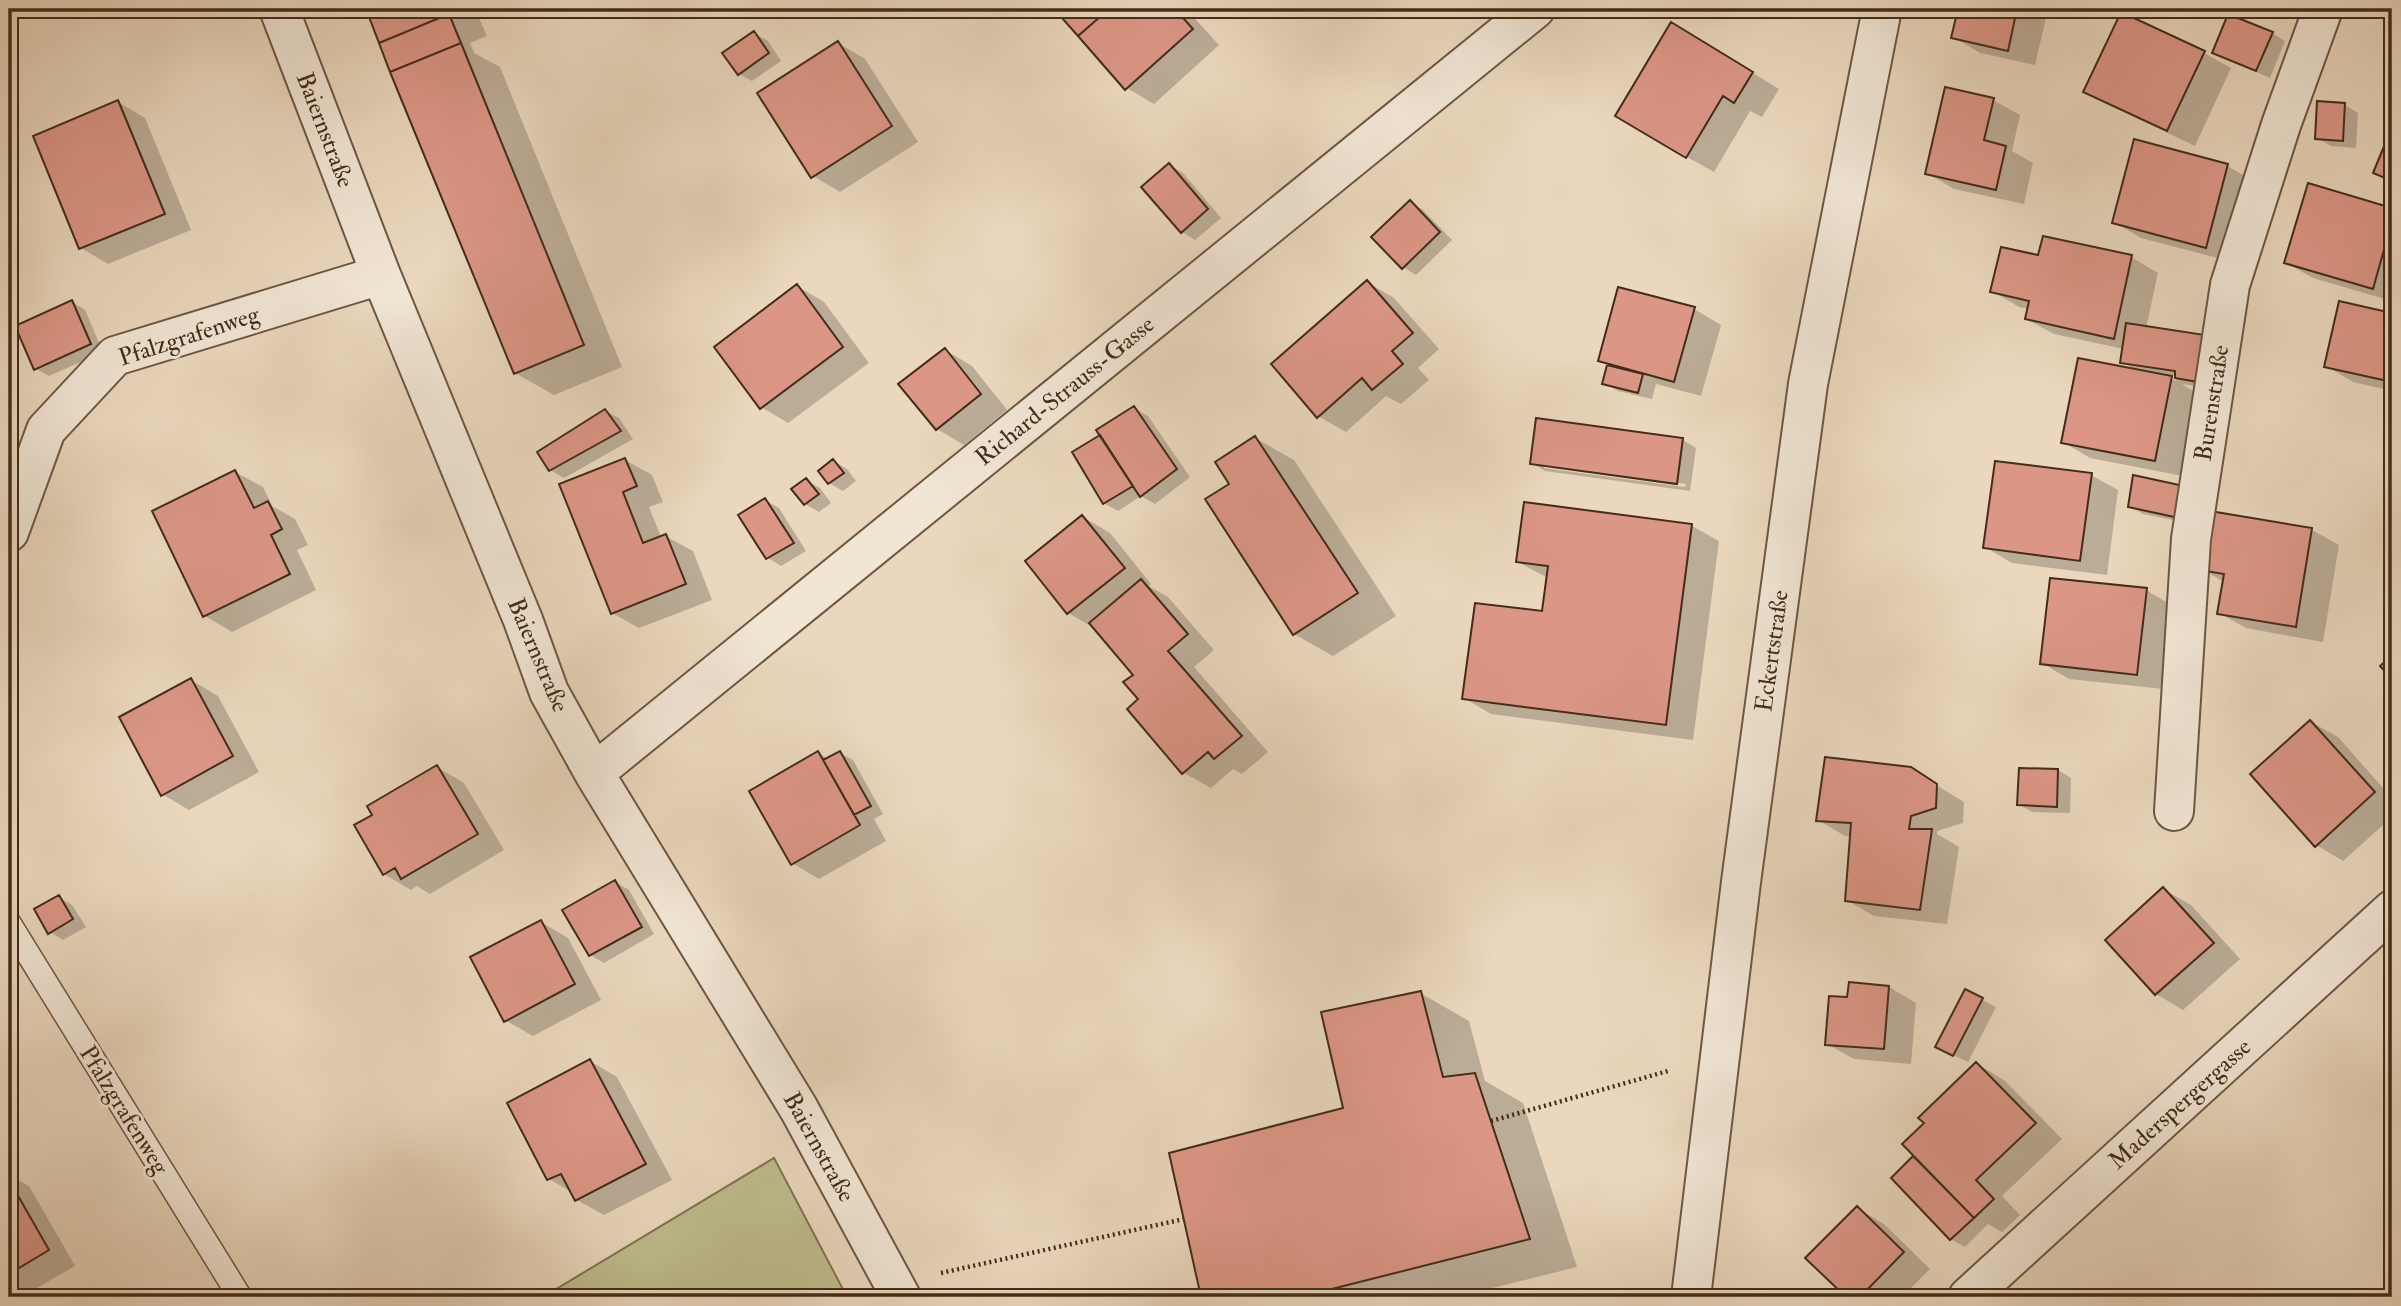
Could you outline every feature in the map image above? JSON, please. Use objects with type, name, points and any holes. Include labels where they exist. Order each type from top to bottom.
[{"type":"street","name":"Baiernstraße","points":[[279,9],[381,275],[523,620],[549,692],[594,773],[799,1109],[898,1290]]},
{"type":"street","name":"Richard-Strauss-Gasse","points":[[594,773],[1535,9]]},
{"type":"street","name":"Eckertstraße","points":[[1691,1297],[1741,882],[1808,384],[1882,9]]},
{"type":"street","name":"Burenstraße","points":[[2174,811],[2191,539],[2230,285],[2281,125],[2323,9]]},
{"type":"street","name":"Pfalzgrafenweg","points":[[9,532],[46,430],[115,356],[381,275]]},
{"type":"street","name":"Maderspergergasse","points":[[1968,1297],[2392,910]]},
{"type":"lane","name":"Pfalzgrafenweg","points":[[9,923],[240,1297]]},
{"type":"path","points":[[1491,1121],[1670,1070]]},
{"type":"path","points":[[898,1290],[1184,1219]]},
{"type":"shaded area","points":[[774,1158],[847,1297],[543,1297]]},
{"type":"building","points":[[366,9],[447,9],[449,14],[379,43]]},
{"type":"building","points":[[1054,9],[1109,9],[1078,36]]},
{"type":"building","points":[[1109,9],[1175,9],[1193,29],[1125,90],[1078,36]]},
{"type":"building","points":[[1958,9],[2017,9],[2008,51],[1951,38]]},
{"type":"building","points":[[2121,12],[2205,51],[2167,131],[2083,92]]},
{"type":"building","points":[[449,14],[461,43],[390,72],[379,43]]},
{"type":"building","points":[[2228,14],[2273,32],[2256,71],[2212,53]]},
{"type":"building","points":[[1671,22],[1753,72],[1734,103],[1723,96],[1686,158],[1615,116]]},
{"type":"building","points":[[754,31],[769,53],[738,75],[722,53]]},
{"type":"building","points":[[838,41],[892,126],[811,178],[757,93]]},
{"type":"building","points":[[461,43],[584,345],[514,374],[390,72]]},
{"type":"building","points":[[1945,87],[1994,98],[1984,140],[2006,146],[1996,190],[1925,174]]},
{"type":"building","points":[[118,100],[165,214],[79,249],[33,136]]},
{"type":"building","points":[[2317,101],[2345,103],[2343,141],[2315,139]]},
{"type":"building","points":[[2392,127],[2392,181],[2373,173]]},
{"type":"building","points":[[2134,139],[2228,164],[2206,248],[2112,223]]},
{"type":"building","points":[[1169,163],[1208,209],[1181,233],[1141,187]]},
{"type":"building","points":[[2308,183],[2392,208],[2392,221],[2373,289],[2284,263]]},
{"type":"building","points":[[1410,200],[1440,232],[1402,269],[1371,237]]},
{"type":"building","points":[[2043,236],[2132,255],[2114,339],[2025,319],[2029,301],[1990,292],[2001,247],[2038,255]]},
{"type":"building","points":[[1367,280],[1413,333],[1392,351],[1403,364],[1372,390],[1362,378],[1317,418],[1271,364]]},
{"type":"building","points":[[797,284],[843,347],[760,409],[714,347]]},
{"type":"building","points":[[1618,287],[1695,307],[1674,382],[1598,361]]},
{"type":"building","points":[[72,300],[91,344],[34,370],[15,326]]},
{"type":"building","points":[[2339,301],[2392,313],[2392,382],[2324,367]]},
{"type":"building","points":[[2126,323],[2205,335],[2198,382],[2175,378],[2175,371],[2120,363]]},
{"type":"building","points":[[945,348],[981,394],[936,430],[898,384]]},
{"type":"building","points":[[2078,358],[2172,376],[2155,461],[2061,443]]},
{"type":"building","points":[[1607,365],[1643,374],[1638,393],[1602,384]]},
{"type":"building","points":[[1134,406],[1177,469],[1140,497],[1096,430]]},
{"type":"building","points":[[605,409],[621,431],[549,471],[537,452]]},
{"type":"building","points":[[1536,418],[1683,438],[1677,484],[1530,464]]},
{"type":"building","points":[[1100,435],[1133,486],[1103,504],[1072,452]]},
{"type":"building","points":[[1255,436],[1358,593],[1293,635],[1205,499],[1229,484],[1215,462]]},
{"type":"building","points":[[625,458],[637,486],[623,492],[643,543],[666,534],[686,584],[611,614],[559,484]]},
{"type":"building","points":[[833,459],[844,473],[828,484],[818,471]]},
{"type":"building","points":[[1995,461],[2092,473],[2080,561],[1983,548]]},
{"type":"building","points":[[235,470],[254,508],[268,501],[282,529],[271,535],[290,574],[203,617],[152,511]]},
{"type":"building","points":[[2133,475],[2184,486],[2179,518],[2128,507]]},
{"type":"building","points":[[806,478],[819,494],[804,505],[791,489]]},
{"type":"building","points":[[765,498],[794,543],[766,559],[738,515]]},
{"type":"building","points":[[1524,502],[1692,524],[1666,725],[1462,699],[1475,603],[1542,611],[1548,566],[1516,562]]},
{"type":"building","points":[[2210,511],[2312,528],[2296,627],[2217,614],[2224,574],[2200,570]]},
{"type":"building","points":[[1082,515],[1125,568],[1067,614],[1025,561]]},
{"type":"building","points":[[2392,560],[2392,577],[2384,569]]},
{"type":"building","points":[[2050,578],[2147,588],[2137,675],[2040,664]]},
{"type":"building","points":[[1141,579],[1188,634],[1168,651],[1242,736],[1214,759],[1208,752],[1182,774],[1127,709],[1138,699],[1123,682],[1133,675],[1089,623]]},
{"type":"building","points":[[2392,655],[2392,679],[2380,666]]},
{"type":"building","points":[[191,678],[233,756],[161,796],[119,717]]},
{"type":"building","points":[[2310,720],[2375,792],[2315,847],[2250,774]]},
{"type":"building","points":[[818,751],[860,825],[791,865],[749,791]]},
{"type":"building","points":[[840,751],[871,806],[854,815],[823,760]]},
{"type":"building","points":[[1825,757],[1911,767],[1937,784],[1936,808],[1911,816],[1909,829],[1932,829],[1920,910],[1845,901],[1851,823],[1816,821]]},
{"type":"building","points":[[437,765],[478,834],[401,879],[395,868],[383,875],[354,825],[372,815],[367,806]]},
{"type":"building","points":[[2019,768],[2058,769],[2057,807],[2017,805]]},
{"type":"building","points":[[615,880],[642,927],[589,956],[562,910]]},
{"type":"building","points":[[2163,887],[2214,943],[2155,995],[2105,940]]},
{"type":"building","points":[[59,895],[73,919],[48,934],[34,909]]},
{"type":"building","points":[[541,920],[575,984],[504,1022],[470,957]]},
{"type":"building","points":[[1849,982],[1889,986],[1884,1049],[1825,1045],[1829,996],[1847,997]]},
{"type":"building","points":[[1965,989],[1983,998],[1953,1056],[1935,1047]]},
{"type":"building","points":[[1421,991],[1443,1077],[1475,1073],[1530,1239],[1300,1297],[1201,1297],[1169,1153],[1343,1108],[1321,1012]]},
{"type":"building","points":[[590,1059],[646,1164],[575,1201],[561,1174],[547,1180],[507,1103]]},
{"type":"building","points":[[1976,1062],[2036,1123],[1976,1180],[1994,1199],[1974,1218],[1902,1144],[1924,1123],[1918,1118]]},
{"type":"building","points":[[1913,1156],[1974,1218],[1950,1240],[1891,1178]]},
{"type":"building","points":[[9,1180],[49,1250],[9,1274]]},
{"type":"building","points":[[1857,1206],[1904,1252],[1860,1297],[1846,1297],[1805,1258]]}]
